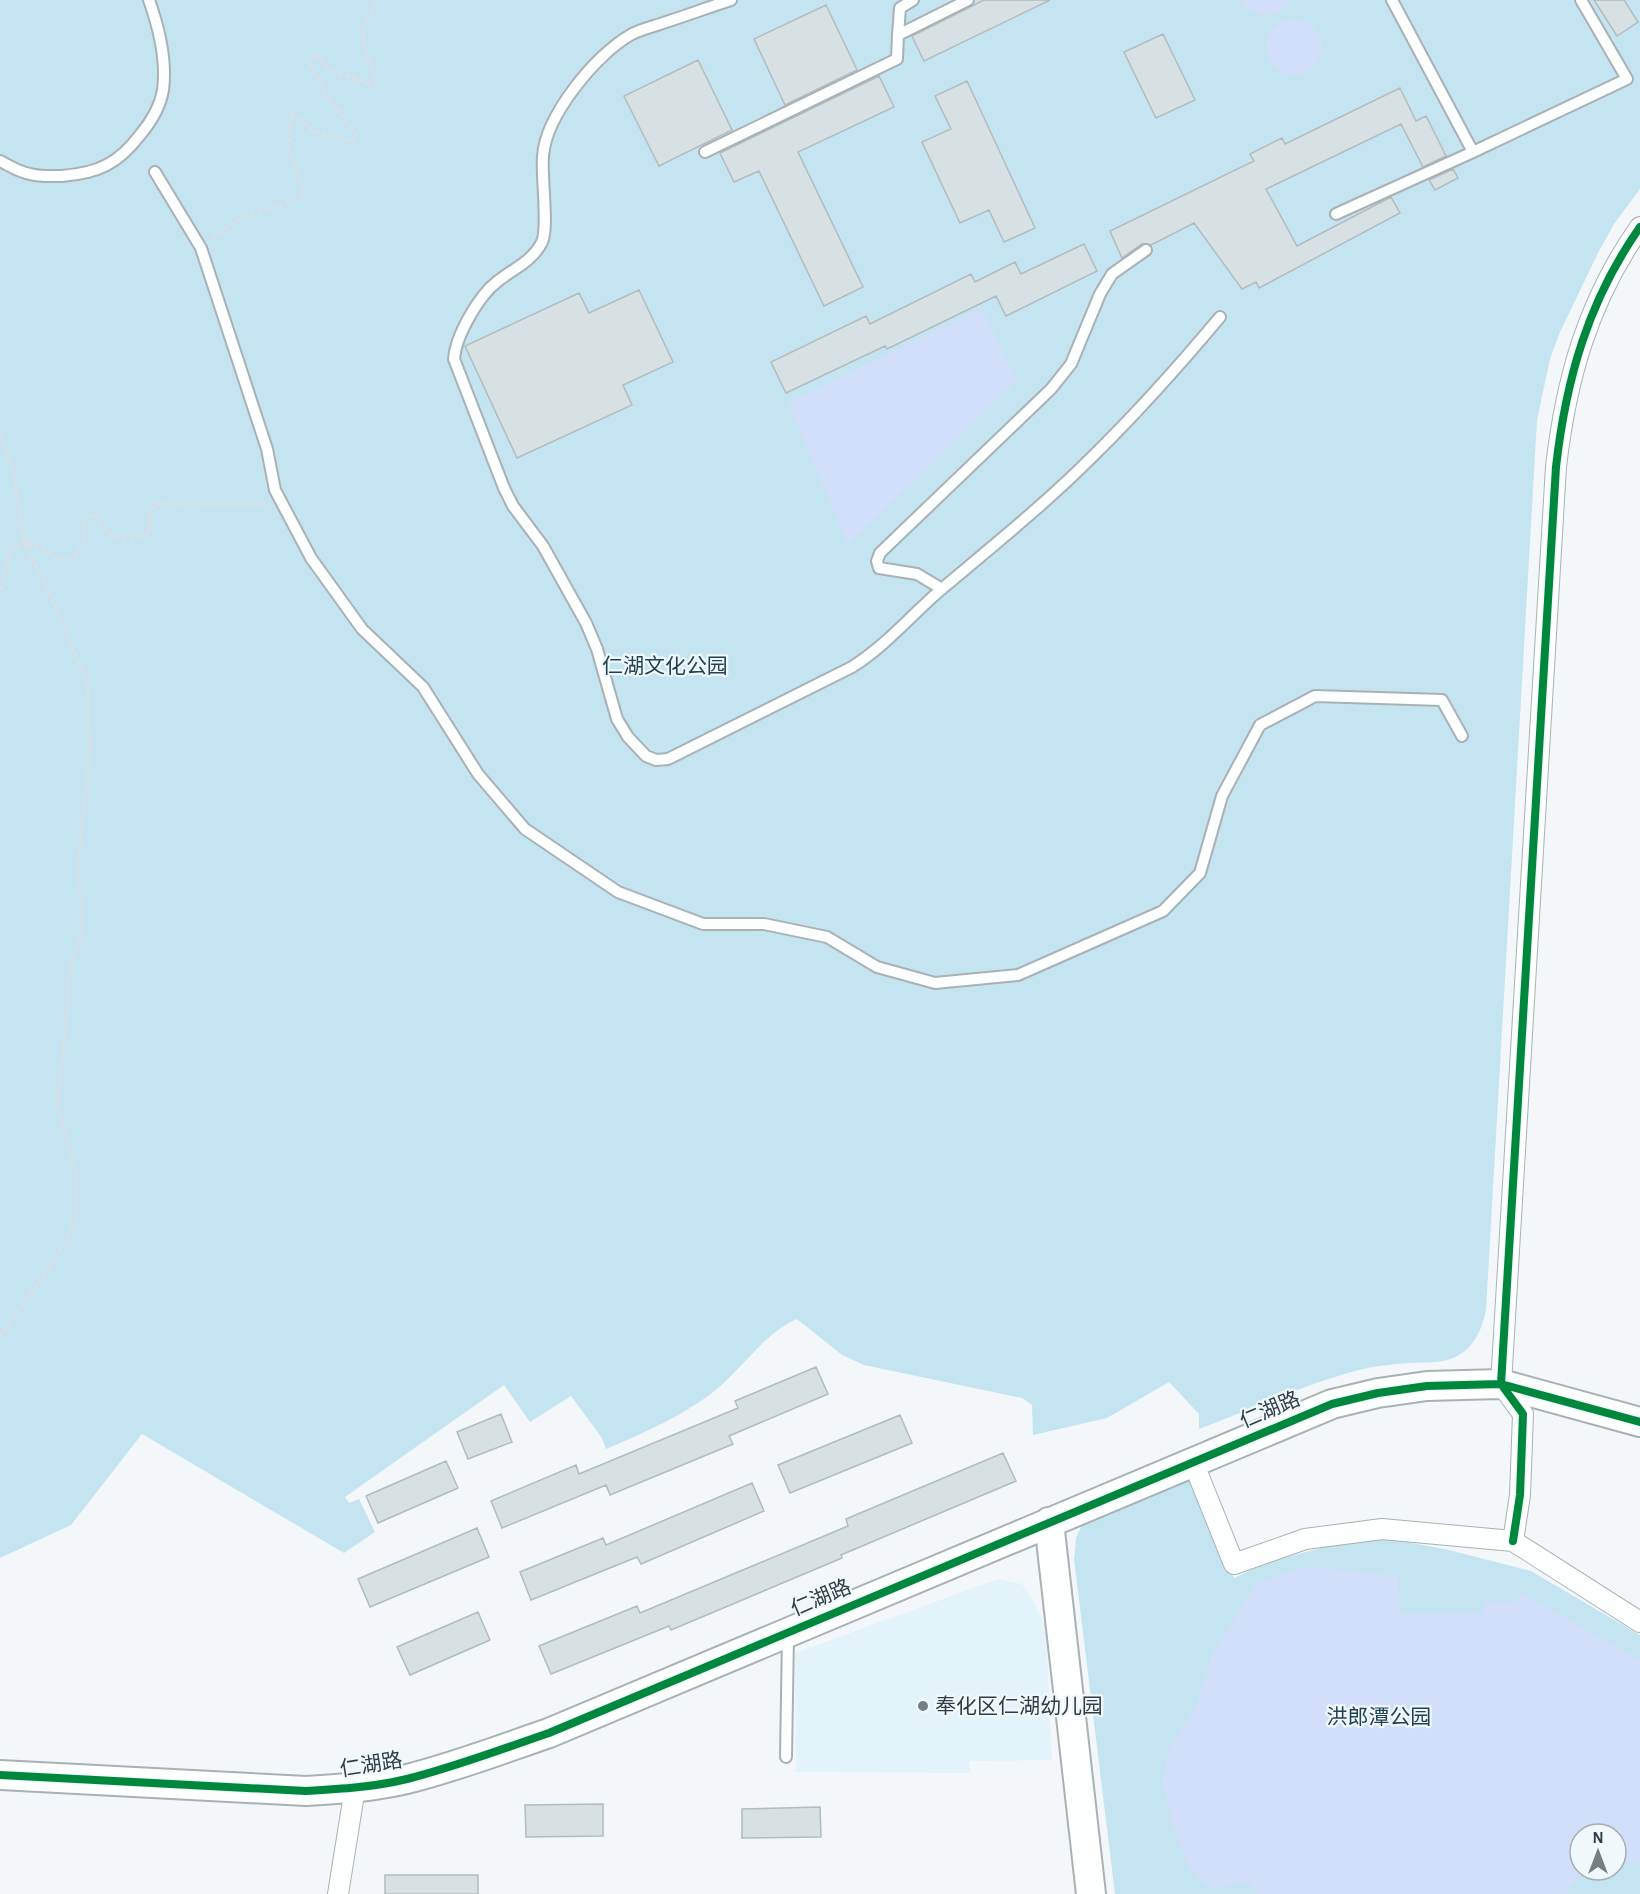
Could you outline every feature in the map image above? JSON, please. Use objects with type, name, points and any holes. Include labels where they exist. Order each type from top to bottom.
[{"type":"street","points":[[1513,1540],[1520,1495],[1523,1414],[1501,1384],[1557,456],[1562,416],[1571,377],[1590,319],[1612,273],[1640,227]]},
{"type":"street","name":"仁湖路","points":[[0,1775],[306,1791],[355,1788],[406,1779],[526,1741],[1309,1413],[1354,1398],[1427,1386],[1501,1384],[1640,1422]]},
{"type":"street","points":[[1193,1462],[1234,1564],[1305,1539],[1382,1529],[1513,1540],[1640,1622]]},
{"type":"street","points":[[1049,1522],[1091,1894]]},
{"type":"street","points":[[338,1894],[355,1788]]},
{"type":"lane","points":[[0,161],[19,171],[37,176],[80,174],[112,164],[135,142],[155,115],[163,92],[163,56],[149,0]]},
{"type":"lane","points":[[731,0],[633,34],[612,47],[581,80],[555,116],[546,135],[542,188],[545,221],[543,240],[533,257],[498,280],[484,293],[455,345],[454,358],[504,488],[513,506],[543,546],[586,623],[597,649],[616,719],[628,737],[646,756],[656,760],[668,759],[852,667],[874,653],[942,589],[1003,540],[1091,459],[1163,385],[1220,317]]},
{"type":"lane","points":[[705,152],[897,59],[900,8],[913,0]]},
{"type":"lane","points":[[898,35],[968,0]]},
{"type":"lane","points":[[1392,0],[1473,152]]},
{"type":"lane","points":[[1336,214],[1627,79],[1581,0]]},
{"type":"lane","points":[[155,172],[201,248],[267,449],[275,490],[310,558],[362,629],[423,687],[478,774],[525,829],[618,892],[703,924],[764,924],[827,937],[877,967],[935,983],[1018,975],[1163,911],[1200,873],[1222,796],[1260,725],[1315,696],[1443,700],[1462,736]]},
{"type":"lane","points":[[942,589],[917,574],[879,568],[877,561],[880,553],[1052,389],[1071,364],[1100,294],[1112,274],[1146,250]]},
{"type":"lane","points":[[786,1757],[788,1632]]},
{"type":"path","points":[[201,248],[246,215],[280,206],[304,195],[289,149],[291,113],[313,131],[352,142],[356,135],[327,96],[309,63],[316,55],[330,70],[369,84],[376,82],[362,41],[364,26],[376,0]]},
{"type":"path","points":[[0,435],[13,468],[24,542],[48,590],[88,685],[90,749],[78,865],[83,931],[70,967],[57,1104],[77,1178],[75,1224],[52,1265],[0,1336]]},
{"type":"path","points":[[24,542],[44,549],[59,560],[73,559],[85,540],[84,521],[94,514],[109,535],[129,540],[149,534],[150,510],[156,504],[261,505],[279,498]]},
{"type":"path","points":[[0,588],[2,588],[9,553],[24,542]]},
{"type":"shaded area","points":[[1240,0],[1290,0],[1285,7],[1265,15],[1251,11]]},
{"type":"shaded area","points":[[1294,19],[1305,21],[1314,27],[1320,36],[1322,47],[1320,58],[1314,67],[1305,73],[1294,75],[1283,73],[1274,67],[1268,58],[1266,47],[1268,36],[1274,27],[1283,21]]},
{"type":"shaded area","points":[[982,308],[1017,381],[848,545],[788,403]]},
{"type":"shaded area","name":"洪郎潭公园","points":[[1302,1568],[1397,1576],[1401,1614],[1483,1613],[1484,1602],[1517,1602],[1522,1593],[1640,1660],[1640,1863],[1628,1862],[1628,1822],[1568,1822],[1568,1882],[1575,1882],[1567,1890],[1567,1894],[1257,1894],[1248,1881],[1211,1890],[1188,1866],[1172,1823],[1162,1781],[1168,1751],[1196,1707],[1211,1657],[1256,1584]]},
{"type":"shaded area","name":"奉化区仁湖幼儿园","points":[[998,1579],[1022,1584],[1033,1600],[1046,1627],[1052,1760],[970,1761],[970,1773],[796,1772],[795,1653]]},
{"type":"green space","name":"仁湖文化公园","points":[[0,0],[1640,0],[1640,189],[1614,224],[1560,332],[1550,359],[1537,420],[1486,1310],[1480,1330],[1470,1346],[1448,1360],[1378,1366],[1339,1376],[1199,1429],[1199,1414],[1169,1382],[1107,1418],[1033,1435],[1032,1405],[1022,1398],[864,1365],[842,1355],[797,1319],[785,1325],[765,1341],[727,1380],[692,1407],[664,1423],[606,1449],[602,1438],[571,1396],[530,1422],[504,1385],[345,1497],[349,1503],[359,1499],[375,1532],[344,1553],[142,1434],[71,1525],[0,1558]]},
{"type":"green space","name":"洪郎潭公园","points":[[1183,1479],[1193,1480],[1234,1578],[1268,1562],[1336,1544],[1391,1539],[1449,1550],[1531,1571],[1640,1635],[1640,1894],[1115,1894],[1074,1559],[1076,1538],[1084,1520]]},
{"type":"building","points":[[984,0],[1050,0],[924,61],[912,36]]},
{"type":"building","points":[[1594,0],[1624,0],[1638,22],[1617,36]]},
{"type":"building","points":[[826,5],[857,70],[785,105],[754,39]]},
{"type":"building","points":[[1163,34],[1195,100],[1156,118],[1124,52]]},
{"type":"building","points":[[698,60],[732,130],[659,166],[624,96]]},
{"type":"building","points":[[879,76],[894,107],[798,152],[863,287],[824,306],[759,171],[734,182],[720,153]]},
{"type":"building","points":[[967,81],[1035,228],[1004,242],[989,210],[960,223],[922,142],[951,129],[935,96]]},
{"type":"building","points":[[1400,88],[1416,121],[1426,116],[1446,156],[1423,167],[1401,124],[1266,189],[1297,246],[1391,197],[1400,213],[1259,288],[1256,282],[1242,289],[1194,223],[1151,245],[1142,244],[1122,258],[1110,231],[1254,161],[1250,154],[1282,138],[1285,144]]},
{"type":"building","points":[[1453,169],[1458,178],[1435,190],[1429,180]]},
{"type":"building","points":[[1084,244],[1097,271],[1006,316],[996,296],[887,349],[885,346],[786,393],[771,362],[866,316],[870,324],[971,274],[975,282],[1015,262],[1021,274]]},
{"type":"building","points":[[639,290],[673,362],[623,385],[632,405],[517,458],[465,346],[579,293],[589,313]]},
{"type":"building","points":[[816,1367],[828,1394],[729,1436],[733,1444],[610,1495],[606,1485],[502,1528],[491,1501],[576,1465],[579,1474],[738,1408],[735,1401]]},
{"type":"building","points":[[501,1414],[512,1442],[468,1459],[457,1432]]},
{"type":"building","points":[[900,1415],[912,1443],[790,1493],[778,1465]]},
{"type":"building","points":[[1003,1453],[1016,1481],[671,1630],[669,1626],[551,1674],[539,1646],[637,1606],[640,1613],[848,1526],[846,1519]]},
{"type":"building","points":[[446,1461],[458,1488],[378,1523],[366,1496]]},
{"type":"building","points":[[752,1483],[764,1511],[641,1564],[637,1557],[531,1600],[520,1572],[603,1538],[606,1545]]},
{"type":"building","points":[[477,1528],[489,1557],[370,1607],[358,1579]]},
{"type":"building","points":[[478,1612],[490,1640],[410,1675],[397,1647]]},
{"type":"building","points":[[603,1804],[603,1836],[526,1837],[525,1805]]},
{"type":"building","points":[[820,1807],[821,1837],[742,1838],[742,1809]]},
{"type":"building","points":[[385,1875],[478,1875],[478,1894],[385,1894]]},
{"type":"cycle path","points":[[1513,1541],[1520,1495],[1523,1414],[1501,1384],[1556,467],[1566,403],[1582,342],[1606,283],[1640,227]]},
{"type":"cycle path","points":[[0,1775],[306,1791],[395,1782],[461,1763],[549,1733],[1332,1404],[1378,1393],[1427,1386],[1501,1384],[1640,1422]]},
{"type":"place","name":"奉化区仁湖幼儿园","points":[[923,1706]]}]
